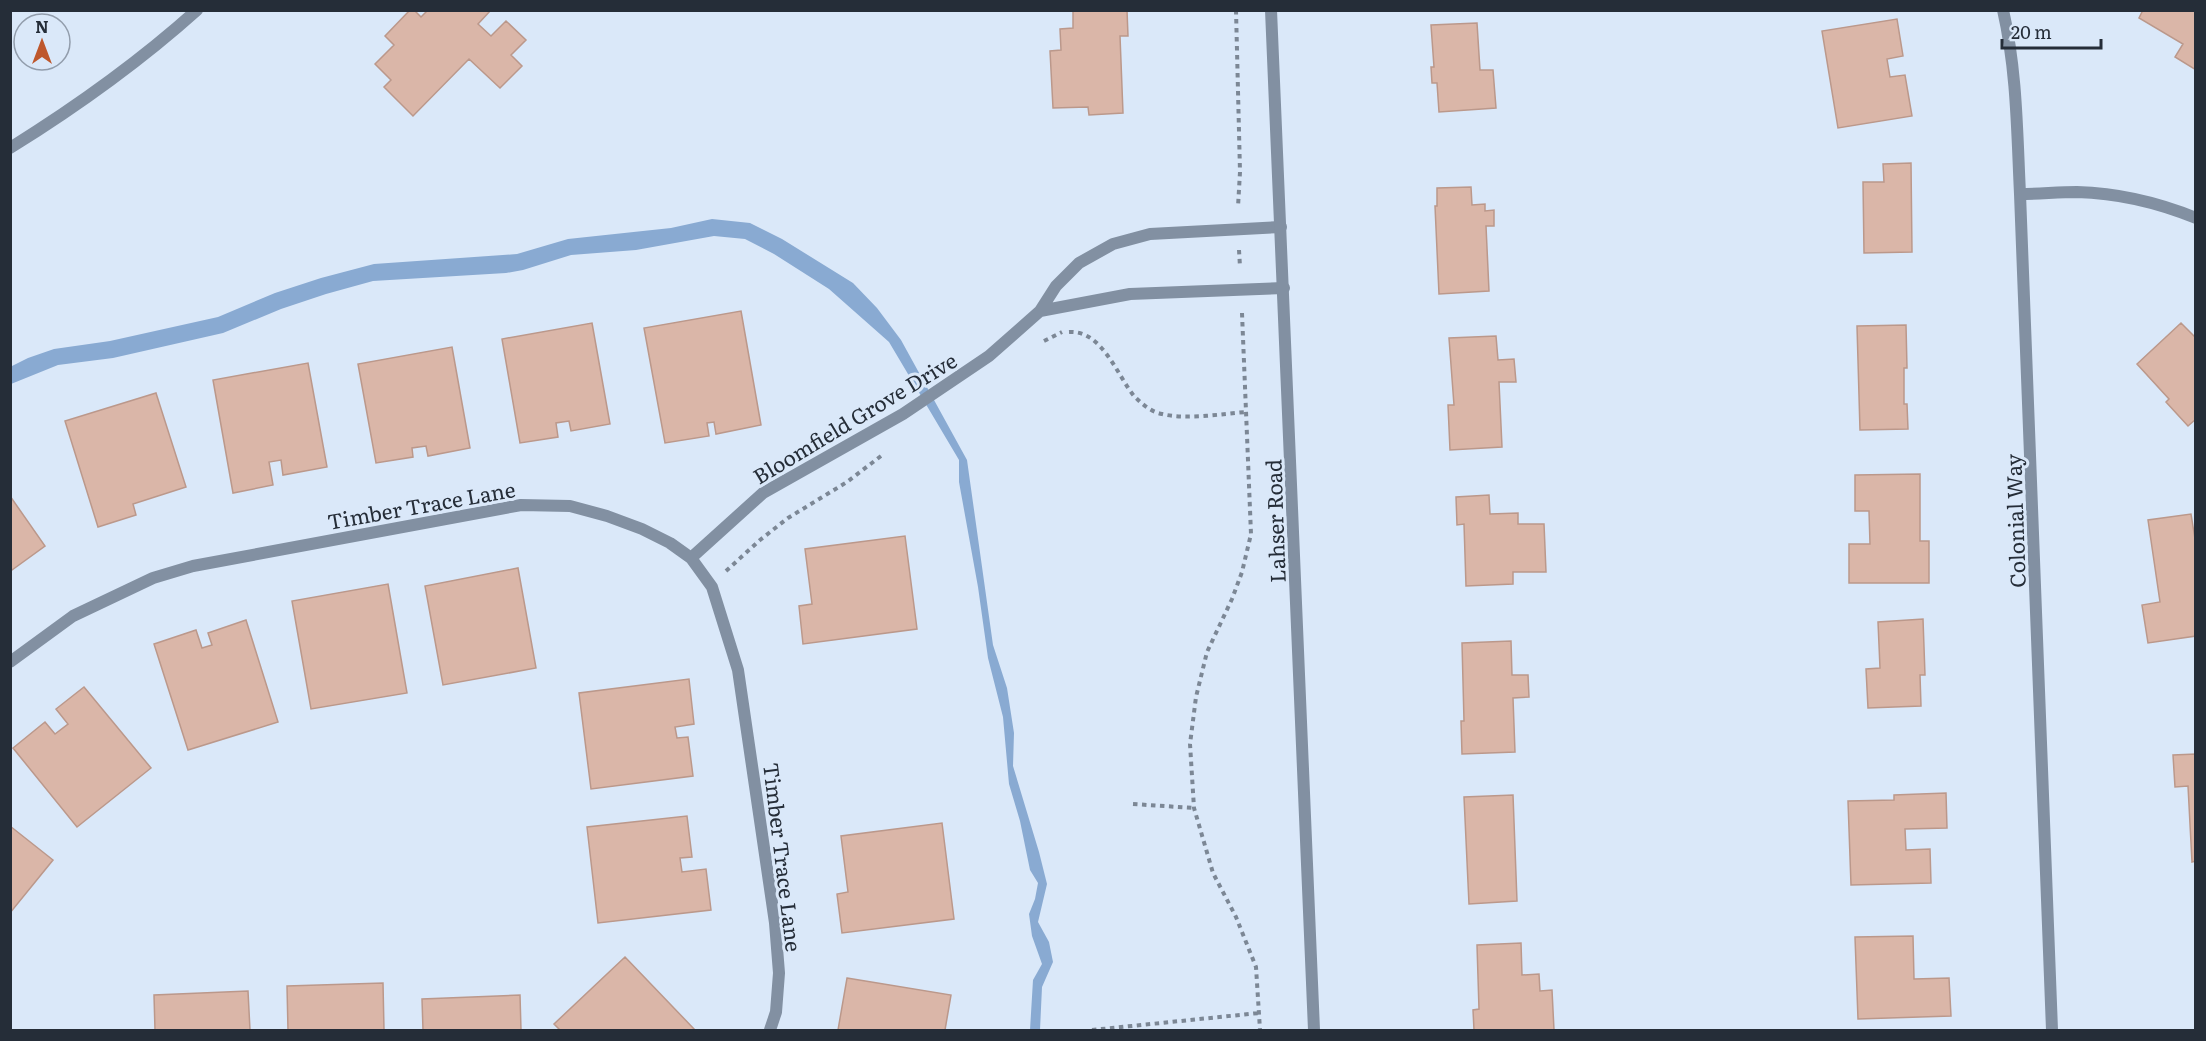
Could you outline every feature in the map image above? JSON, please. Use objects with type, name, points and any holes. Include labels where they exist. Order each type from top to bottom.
[{"type":"street","points":[[10,148],[60,117],[169,35],[197,10]]},
{"type":"street","name":"Lahser Road","points":[[1271,10],[1314,1030]]},
{"type":"street","name":"Colonial Way","points":[[2003,10],[2010,41],[2014,77],[2020,194],[2052,1030]]},
{"type":"street","points":[[2020,194],[2078,192],[2112,196],[2149,203],[2196,218]]},
{"type":"street","name":"Bloomfield Grove Drive","points":[[691,558],[763,493],[903,414],[967,372],[1040,311],[1056,286],[1079,263],[1113,244],[1150,234],[1281,227]]},
{"type":"street","name":"Bloomfield Grove Drive","points":[[1040,311],[1130,294],[1284,288]]},
{"type":"street","name":"Timber Trace Lane","points":[[10,662],[73,616],[153,578],[193,566],[521,505],[570,506],[642,529],[670,543],[691,558],[711,587],[738,670],[774,912],[778,973],[776,1012],[771,1030]]},
{"type":"path","points":[[1236,10],[1239,229],[1251,534],[1239,581],[1207,652],[1196,697],[1190,744],[1194,808],[1213,873],[1236,917],[1256,967],[1260,1030]]},
{"type":"path","points":[[1038,345],[1062,332],[1073,331],[1084,334],[1101,348],[1134,396],[1142,404],[1160,414],[1179,416],[1246,412]]},
{"type":"path","points":[[711,587],[769,532],[847,482],[889,450]]},
{"type":"path","points":[[1133,804],[1194,808]]},
{"type":"path","points":[[1092,1030],[1259,1012]]},
{"type":"water","points":[[712,219],[750,223],[782,239],[853,283],[877,308],[901,340],[967,460],[993,645],[1007,688],[1014,733],[1013,766],[1047,884],[1038,922],[1049,942],[1053,962],[1042,987],[1040,1030],[1030,1030],[1033,980],[1042,964],[1032,936],[1029,914],[1038,883],[1030,870],[1020,821],[1009,784],[1003,717],[988,658],[959,482],[959,460],[889,342],[829,289],[774,254],[745,239],[714,236],[636,250],[571,255],[506,273],[373,281],[281,309],[223,333],[113,358],[58,365],[11,384],[10,367],[54,349],[110,341],[218,317],[275,293],[374,264],[517,254],[568,239],[671,228]]},
{"type":"building","points":[[410,10],[414,10],[421,17],[428,10],[491,10],[478,24],[491,36],[506,21],[526,40],[511,55],[522,66],[500,88],[469,59],[413,116],[384,87],[391,80],[375,64],[394,45],[385,36]]},
{"type":"building","points":[[1073,10],[1127,10],[1128,36],[1120,36],[1123,113],[1089,115],[1088,107],[1053,108],[1050,51],[1061,50],[1060,29],[1073,28]]},
{"type":"building","points":[[2143,10],[2196,10],[2196,70],[2175,57],[2183,44],[2139,18]]},
{"type":"building","points":[[1897,19],[1903,56],[1887,59],[1890,77],[1905,75],[1912,116],[1838,128],[1822,31]]},
{"type":"building","points":[[1477,23],[1480,70],[1493,70],[1496,108],[1439,112],[1437,83],[1432,83],[1431,67],[1434,67],[1431,25]]},
{"type":"building","points":[[1911,163],[1912,252],[1864,253],[1863,182],[1884,182],[1883,164]]},
{"type":"building","points":[[1471,187],[1472,205],[1485,204],[1485,211],[1494,210],[1494,226],[1486,226],[1489,291],[1439,294],[1435,206],[1437,206],[1437,188]]},
{"type":"building","points":[[741,311],[761,425],[716,434],[714,422],[707,423],[709,436],[665,443],[644,328]]},
{"type":"building","points":[[592,323],[610,424],[571,431],[569,421],[556,423],[558,437],[520,443],[502,339]]},
{"type":"building","points":[[2181,323],[2196,338],[2196,419],[2188,426],[2166,402],[2169,399],[2137,364]]},
{"type":"building","points":[[1906,325],[1907,368],[1904,368],[1904,404],[1907,404],[1908,429],[1860,430],[1857,326]]},
{"type":"building","points":[[1496,336],[1498,360],[1514,359],[1516,382],[1499,382],[1502,447],[1450,450],[1448,405],[1454,405],[1449,338]]},
{"type":"building","points":[[452,347],[470,448],[428,456],[426,446],[412,448],[413,457],[376,463],[358,364]]},
{"type":"building","points":[[308,363],[327,467],[283,475],[281,460],[269,462],[273,485],[233,493],[213,380]]},
{"type":"building","points":[[156,393],[186,487],[133,504],[136,515],[98,527],[65,421]]},
{"type":"building","points":[[1920,474],[1920,541],[1929,541],[1929,583],[1849,583],[1849,544],[1870,544],[1869,511],[1855,511],[1855,475]]},
{"type":"building","points":[[1489,495],[1490,514],[1518,513],[1518,524],[1544,524],[1546,572],[1513,572],[1513,584],[1466,586],[1464,524],[1457,525],[1456,497]]},
{"type":"building","points":[[10,496],[45,546],[12,570],[10,567]]},
{"type":"building","points":[[2191,514],[2196,545],[2196,636],[2148,643],[2142,605],[2160,602],[2148,520]]},
{"type":"building","points":[[905,536],[917,629],[803,644],[799,606],[812,604],[805,549]]},
{"type":"building","points":[[518,568],[536,668],[443,685],[425,586]]},
{"type":"building","points":[[388,584],[407,693],[311,709],[292,601]]},
{"type":"building","points":[[1923,619],[1925,675],[1920,675],[1921,706],[1868,708],[1866,669],[1880,668],[1878,622]]},
{"type":"building","points":[[246,620],[278,722],[188,750],[154,644],[196,630],[202,648],[212,645],[208,633]]},
{"type":"building","points":[[1511,641],[1512,675],[1528,675],[1529,697],[1513,698],[1515,752],[1462,754],[1461,721],[1464,721],[1462,643]]},
{"type":"building","points":[[689,679],[694,724],[675,727],[677,738],[688,737],[693,776],[591,789],[579,693]]},
{"type":"building","points":[[84,687],[151,768],[77,827],[13,748],[45,722],[55,734],[68,724],[56,709]]},
{"type":"building","points":[[2196,754],[2196,861],[2192,862],[2188,786],[2175,787],[2173,755]]},
{"type":"building","points":[[1946,793],[1947,828],[1905,829],[1906,850],[1930,849],[1931,883],[1851,885],[1848,801],[1894,800],[1894,795]]},
{"type":"building","points":[[1513,795],[1517,901],[1469,904],[1464,797]]},
{"type":"building","points":[[687,816],[692,857],[680,858],[682,872],[706,869],[711,910],[598,923],[587,827]]},
{"type":"building","points":[[942,823],[954,919],[842,933],[837,894],[848,892],[841,836]]},
{"type":"building","points":[[10,826],[53,860],[10,913]]},
{"type":"building","points":[[1913,936],[1914,979],[1949,978],[1951,1016],[1858,1019],[1855,937]]},
{"type":"building","points":[[1521,943],[1522,975],[1539,974],[1540,991],[1552,990],[1554,1030],[1474,1030],[1473,1010],[1479,1009],[1477,945]]},
{"type":"building","points":[[625,957],[695,1030],[560,1030],[554,1024]]},
{"type":"building","points":[[847,978],[951,995],[945,1030],[838,1030]]},
{"type":"building","points":[[383,983],[384,1030],[288,1030],[287,986]]},
{"type":"building","points":[[248,991],[250,1030],[155,1030],[154,995]]},
{"type":"building","points":[[520,995],[521,1030],[423,1030],[422,999]]}]
